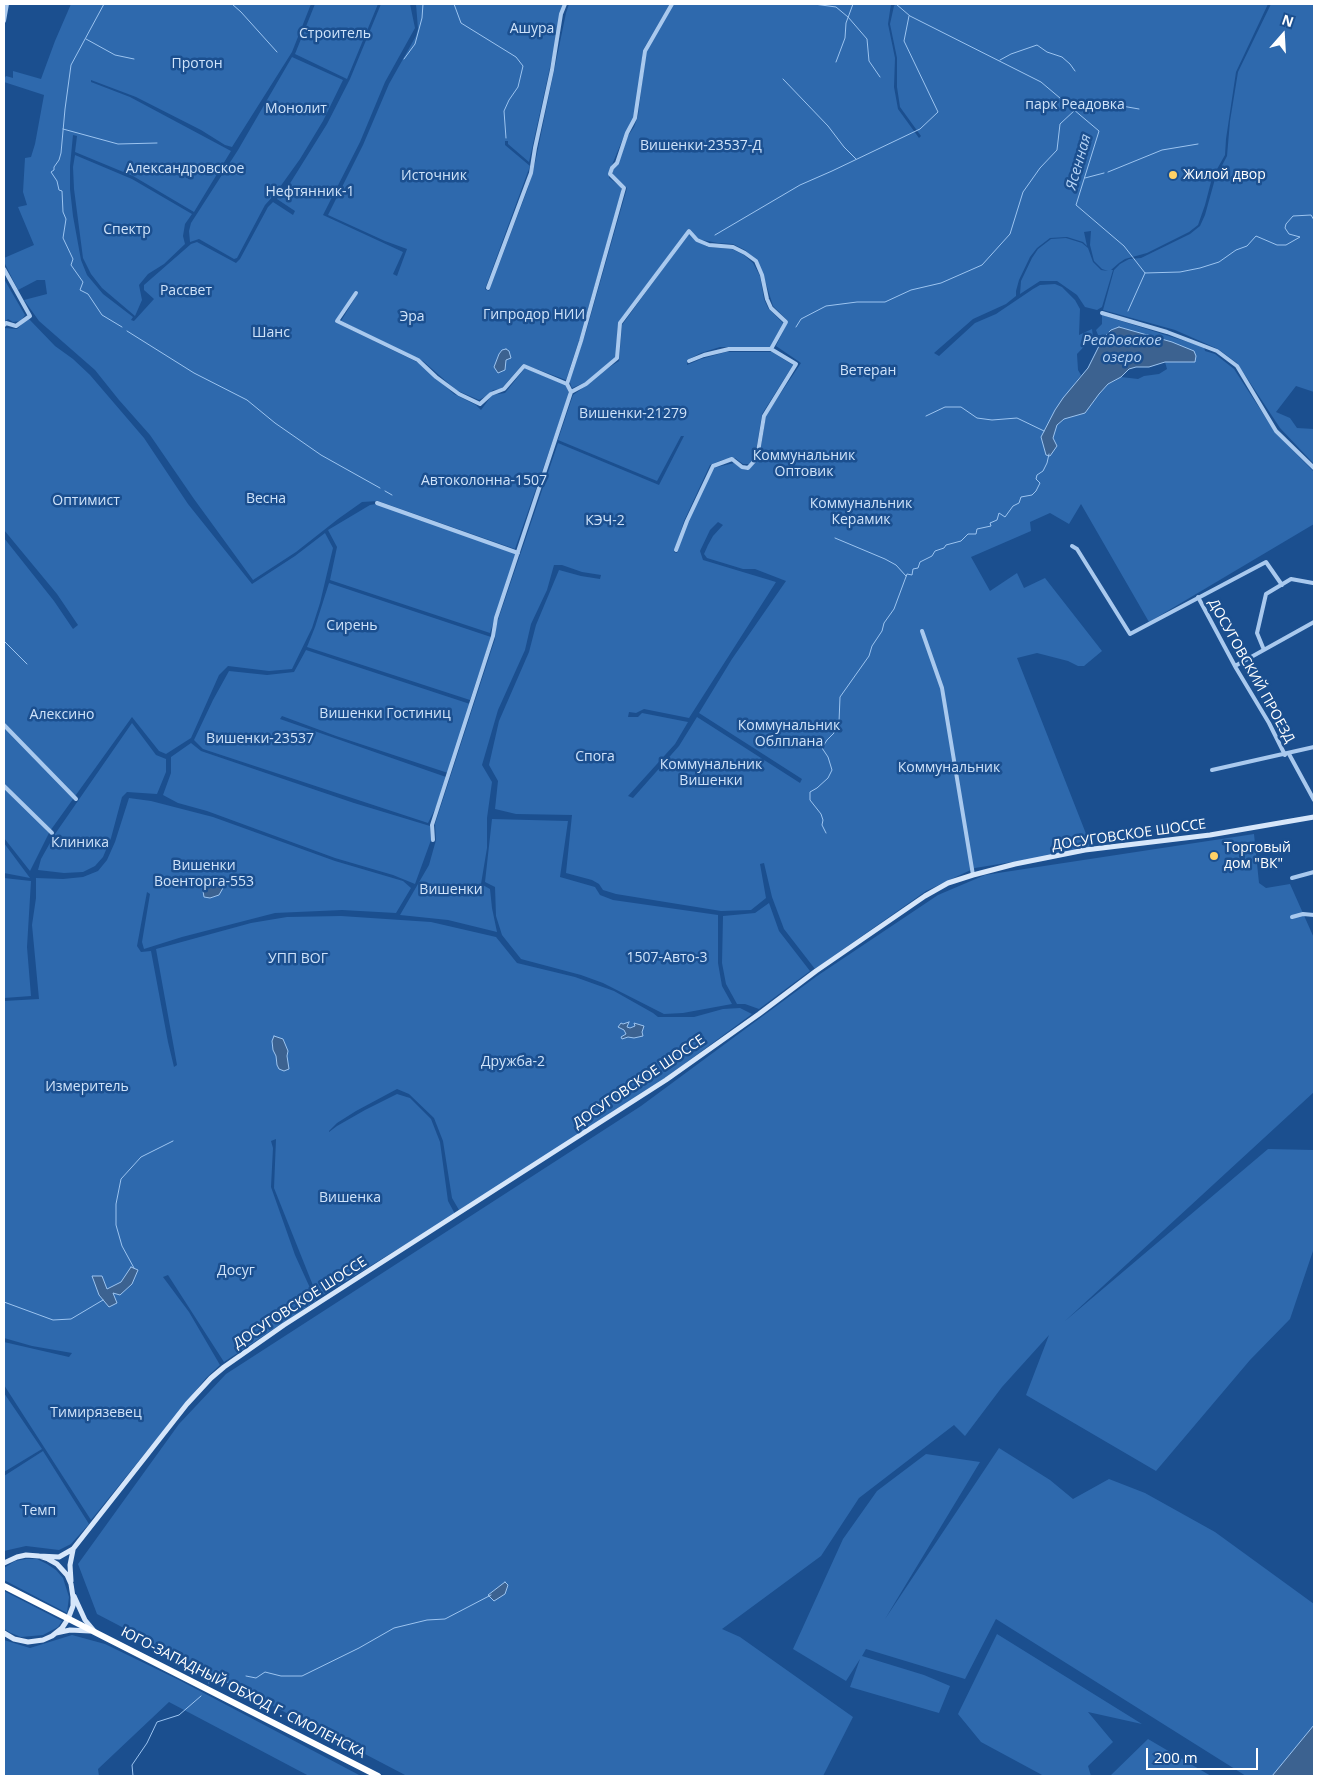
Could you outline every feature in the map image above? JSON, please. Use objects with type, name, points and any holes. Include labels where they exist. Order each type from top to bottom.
[{"type":"highway","name":"ЮГО-ЗАПАДНЫЙ ОБХОД Г. СМОЛЕНСКА","points":[[4,1586],[378,1776]]},
{"type":"main road","name":"ДОСУГОВСКОЕ ШОССЕ","points":[[74,1549],[187,1404],[224,1367],[284,1325],[666,1080],[816,971],[925,896],[948,883],[973,875],[1085,850],[1210,835],[1314,817]]},
{"type":"main road","points":[[4,1564],[21,1556],[59,1557],[74,1549]]},
{"type":"main road","points":[[74,1549],[70,1565],[73,1593],[78,1608],[95,1632]]},
{"type":"main road","points":[[39,1556],[48,1559],[60,1567],[71,1584]]},
{"type":"main road","points":[[6,1635],[19,1640],[33,1642],[48,1638],[56,1633],[68,1619],[73,1606],[73,1593]]},
{"type":"main road","points":[[56,1633],[70,1630],[95,1632]]},
{"type":"street","points":[[4,21],[7,4]]},
{"type":"street","points":[[488,288],[526,189],[552,70],[561,14],[565,4]]},
{"type":"street","points":[[567,384],[624,188],[610,174],[612,168],[617,163],[627,133],[635,118],[644,51],[672,4]]},
{"type":"street","points":[[433,840],[432,825],[493,636],[496,618],[571,392],[586,384],[617,358],[620,324],[690,231],[697,240],[709,245],[733,247],[756,261],[762,276],[767,299],[775,312],[786,322],[771,349]]},
{"type":"street","points":[[4,269],[30,316],[16,326],[4,325]]},
{"type":"street","points":[[356,293],[337,321],[418,360],[436,377],[459,394],[480,404],[491,394],[504,389],[524,366],[567,384],[571,392]]},
{"type":"street","points":[[1102,313],[1167,332],[1217,350],[1237,366],[1276,431],[1314,468]]},
{"type":"street","points":[[676,550],[686,521],[713,466],[732,459],[742,467],[748,468],[757,458],[764,416],[796,364],[771,349],[729,349],[689,361]]},
{"type":"street","points":[[377,504],[518,552]]},
{"type":"street","points":[[1072,546],[1077,549],[1130,634],[1266,562],[1282,585]]},
{"type":"street","points":[[1264,650],[1256,633],[1266,594],[1291,579],[1314,583]]},
{"type":"street","name":"ДОСУГОВСКИЙ ПРОЕЗД","points":[[1198,597],[1235,666],[1314,800]]},
{"type":"street","points":[[1235,666],[1314,622]]},
{"type":"street","points":[[922,631],[942,688],[973,875]]},
{"type":"street","points":[[4,725],[76,799]]},
{"type":"street","points":[[1212,770],[1314,747]]},
{"type":"street","points":[[4,786],[52,833]]},
{"type":"street","points":[[1292,878],[1314,872]]},
{"type":"street","points":[[1292,917],[1303,914],[1314,915]]},
{"type":"green space","points":[[71,4],[311,4],[292,52],[232,147],[136,97],[91,80],[91,82],[130,97],[231,151],[194,212],[133,176],[75,152],[77,136],[73,135],[70,189],[81,260],[87,275],[103,294],[133,317],[131,320],[134,321],[154,299],[144,290],[144,285],[191,244],[197,242],[236,263],[268,207],[273,202],[293,215],[295,211],[277,199],[289,185],[327,124],[350,79],[381,4],[410,4],[415,28],[385,82],[360,142],[323,215],[403,252],[393,274],[397,276],[407,249],[328,215],[363,145],[389,84],[416,36],[418,29],[416,4],[564,4],[529,162],[508,144],[508,141],[505,141],[505,145],[530,166],[485,289],[489,291],[528,188],[535,163],[569,4],[670,4],[643,50],[635,116],[624,136],[609,172],[609,178],[621,187],[621,193],[566,380],[523,364],[501,389],[493,390],[479,400],[456,390],[423,361],[341,321],[358,293],[355,292],[335,322],[419,363],[454,394],[476,405],[481,410],[492,395],[505,393],[525,368],[566,385],[569,394],[515,549],[378,501],[362,502],[296,552],[253,580],[150,435],[95,370],[39,321],[24,300],[47,294],[45,280],[37,280],[18,290],[4,262],[4,258],[34,245],[18,207],[27,205],[23,192],[25,158],[31,157],[35,144],[44,95],[4,82],[4,79],[6,76],[13,78],[13,71],[41,79]]},
{"type":"green space","name":"Строитель","points":[[315,4],[378,4],[347,79],[295,54]]},
{"type":"green space","points":[[673,4],[891,4],[888,24],[895,58],[894,87],[898,109],[919,138],[921,136],[900,107],[897,87],[897,58],[890,24],[896,4],[1268,4],[1236,72],[1225,155],[1212,178],[1198,225],[1189,232],[1147,253],[1125,259],[1119,263],[1111,270],[1113,270],[1102,307],[1097,310],[1085,307],[1077,295],[1057,281],[1040,281],[1020,294],[1021,281],[1032,258],[1038,249],[1051,239],[1066,238],[1082,243],[1088,248],[1093,262],[1101,270],[1108,271],[1102,269],[1094,261],[1090,245],[1091,231],[1084,232],[1087,246],[1083,242],[1067,237],[1050,238],[1037,248],[1030,257],[1019,280],[1016,296],[1006,304],[973,319],[934,353],[939,356],[975,323],[996,314],[1040,285],[1055,284],[1062,287],[1075,300],[1080,309],[1079,335],[1092,329],[1093,337],[1077,354],[1078,370],[1081,375],[1055,410],[1053,438],[1057,425],[1064,419],[1085,413],[1108,384],[1121,377],[1138,379],[1144,376],[1159,374],[1167,369],[1165,362],[1195,361],[1154,337],[1119,327],[1111,330],[1105,336],[1098,335],[1096,330],[1102,324],[1102,315],[1204,347],[1205,351],[1215,354],[1234,369],[1275,432],[1314,472],[1314,524],[1149,622],[1081,504],[1069,524],[1050,513],[1030,522],[1031,531],[971,557],[990,591],[1017,573],[1024,588],[1045,578],[1102,651],[1084,666],[1078,666],[1068,661],[1037,653],[1017,658],[1092,849],[975,868],[926,891],[815,969],[784,929],[772,897],[764,863],[760,864],[766,898],[751,910],[721,911],[616,894],[603,890],[599,884],[592,880],[566,873],[572,815],[516,814],[495,809],[498,781],[489,765],[499,721],[529,652],[536,625],[559,570],[600,579],[601,575],[582,572],[562,565],[554,565],[547,590],[531,624],[525,650],[498,710],[482,765],[492,782],[487,818],[487,848],[481,884],[490,889],[497,932],[448,920],[400,915],[429,865],[436,840],[435,824],[495,639],[496,626],[558,443],[659,485],[684,436],[681,436],[657,481],[558,440],[573,395],[619,361],[622,325],[688,234],[708,247],[732,249],[744,255],[753,263],[760,276],[764,299],[768,308],[783,323],[770,347],[720,347],[687,360],[687,365],[726,352],[772,352],[793,365],[762,414],[755,457],[750,464],[743,464],[735,458],[722,460],[710,465],[684,521],[674,552],[677,553],[689,517],[713,468],[734,463],[748,470],[759,459],[766,415],[801,363],[776,346],[788,321],[773,306],[757,261],[745,250],[733,244],[697,239],[691,230],[688,229],[618,323],[616,357],[586,382],[572,388],[569,380],[586,332],[627,188],[613,175],[613,169],[619,162],[628,136],[638,116],[646,51]],"holes":[[[718,522],[723,525],[708,545],[704,554],[707,558],[743,569],[755,569],[786,581],[732,659],[699,713],[802,779],[800,783],[697,717],[679,746],[633,798],[628,796],[675,744],[688,722],[642,713],[638,717],[628,717],[629,712],[636,713],[644,709],[689,718],[776,582],[703,560],[700,551],[710,530]]]},
{"type":"green space","points":[[1271,4],[1314,4],[1314,392],[1296,386],[1276,412],[1290,418],[1297,428],[1314,429],[1314,464],[1280,428],[1237,363],[1218,349],[1175,330],[1103,310],[1114,270],[1120,264],[1129,259],[1141,258],[1190,234],[1200,226],[1215,179],[1227,156],[1230,121],[1238,72]]},
{"type":"green space","name":"Монолит","points":[[292,57],[343,80],[323,121],[300,159],[265,205],[237,258],[234,259],[199,239],[190,242],[189,231],[191,223],[238,150]]},
{"type":"green space","name":"Спектр","points":[[75,155],[132,179],[192,214],[185,224],[183,236],[185,244],[164,264],[148,274],[139,285],[142,300],[135,316],[102,288],[91,274],[83,258],[74,189],[73,167]]},
{"type":"green space","points":[[4,279],[25,315],[21,321],[13,322],[8,319],[4,322]]},
{"type":"green space","name":"Оптимист","points":[[28,318],[55,346],[90,375],[144,438],[188,504],[252,584],[295,556],[325,533],[333,548],[312,628],[292,669],[269,671],[228,666],[219,675],[191,738],[166,754],[159,751],[132,717],[50,831],[30,871],[4,838],[4,538],[54,601],[73,629],[78,625],[57,594],[4,530],[4,328],[17,329]]},
{"type":"green space","points":[[376,504],[516,553],[490,633],[330,580],[337,547],[328,530],[370,505]]},
{"type":"green space","name":"Сирень","points":[[329,583],[491,637],[470,700],[307,647]]},
{"type":"green space","points":[[306,650],[470,704],[448,773],[282,716],[280,719],[446,777],[436,807],[428,823],[203,749],[194,740],[229,671],[267,675],[294,672]]},
{"type":"green space","name":"Клиника","points":[[132,723],[156,755],[166,759],[166,772],[157,794],[127,792],[122,797],[111,838],[103,857],[95,866],[83,872],[64,873],[38,870],[41,859],[55,834]]},
{"type":"green space","name":"Вишенки","points":[[191,743],[201,751],[354,803],[430,826],[431,840],[415,884],[393,875],[335,858],[207,811],[178,803],[163,795],[171,773],[171,757]]},
{"type":"green space","points":[[129,798],[151,801],[213,817],[335,861],[403,881],[411,888],[396,913],[342,910],[275,913],[182,937],[144,949],[142,942],[150,894],[147,892],[137,946],[141,952],[151,951],[174,1067],[177,1065],[156,949],[251,923],[287,917],[341,916],[431,922],[496,937],[517,963],[575,977],[614,991],[658,1017],[694,1017],[723,1009],[740,1008],[752,1014],[645,1093],[459,1210],[452,1198],[443,1141],[434,1118],[409,1094],[397,1089],[337,1123],[329,1132],[365,1110],[397,1094],[410,1098],[431,1119],[440,1142],[448,1201],[455,1214],[318,1298],[274,1188],[276,1139],[271,1141],[273,1148],[271,1187],[295,1255],[316,1301],[224,1362],[168,1275],[163,1277],[189,1312],[220,1365],[206,1378],[91,1520],[4,1385],[4,1342],[69,1357],[72,1353],[32,1346],[4,1338],[4,1001],[39,999],[32,925],[36,898],[36,878],[63,879],[83,877],[98,871],[107,860],[115,842]]},
{"type":"green space","name":"1507-Авто-3","points":[[492,819],[568,821],[560,877],[595,887],[600,895],[613,900],[718,915],[718,963],[722,986],[732,1004],[683,1013],[664,1014],[603,983],[521,959],[502,935],[496,916],[495,887],[485,882]]},
{"type":"green space","points":[[1254,834],[1259,883],[1266,888],[1290,884],[1314,938],[1314,1092],[1065,1321],[1268,1149],[1314,1150],[1314,1248],[1290,1319],[1250,1360],[1156,1471],[1026,1395],[1049,1335],[1002,1387],[965,1436],[954,1425],[859,1498],[821,1556],[722,1629],[740,1637],[853,1717],[823,1776],[407,1776],[97,1614],[78,1564],[179,1424],[226,1374],[641,1106],[817,976],[938,895],[985,875]]},
{"type":"green space","points":[[4,843],[30,878],[4,873]]},
{"type":"green space","points":[[4,878],[31,881],[27,947],[31,996],[4,998]]},
{"type":"green space","points":[[769,903],[779,931],[810,971],[759,1009],[745,1004],[737,1004],[726,984],[722,963],[723,916],[755,913]]},
{"type":"green space","points":[[4,1393],[42,1449],[4,1472]]},
{"type":"green space","points":[[999,1448],[1050,1480],[1073,1499],[1109,1479],[1145,1493],[1215,1532],[1314,1604],[1314,1725],[1272,1776],[1246,1776],[996,1619],[965,1679],[866,1649],[862,1656],[924,1675],[950,1686],[939,1713],[850,1687],[860,1659],[846,1681],[793,1649],[843,1539],[877,1491],[926,1454],[980,1462],[885,1619]]},
{"type":"green space","name":"Темп","points":[[43,1451],[89,1524],[71,1544],[59,1550],[26,1546],[4,1551],[4,1476]]},
{"type":"green space","points":[[37,1559],[47,1564],[63,1578],[69,1597],[67,1613],[4,1580],[4,1568],[15,1561]]},
{"type":"green space","points":[[4,1591],[62,1621],[58,1627],[43,1635],[21,1637],[11,1633],[4,1629]]},
{"type":"green space","points":[[997,1634],[1142,1724],[1088,1712],[1113,1742],[1088,1766],[1091,1776],[1044,1776],[981,1742],[958,1714]]},
{"type":"green space","points":[[72,1635],[105,1644],[179,1680],[361,1776],[309,1776],[169,1702],[98,1769],[99,1776],[4,1776],[4,1640],[30,1648]]},
{"type":"green space","points":[[1148,1739],[1211,1776],[1110,1776]]},
{"type":"water","name":"Реадовское озеро","points":[[1119,327],[1172,342],[1194,351],[1196,356],[1195,362],[1165,362],[1149,367],[1129,369],[1121,377],[1108,384],[1085,413],[1064,419],[1057,425],[1053,438],[1057,446],[1050,456],[1046,455],[1041,437],[1055,410],[1088,368],[1103,338],[1111,330]]},
{"type":"water","points":[[506,349],[509,351],[511,358],[506,360],[505,370],[498,373],[494,367],[499,354],[502,350]]},
{"type":"water","points":[[220,884],[223,888],[219,895],[210,898],[204,897],[204,888]]},
{"type":"water","points":[[629,1022],[627,1027],[630,1028],[635,1026],[634,1023],[644,1026],[643,1036],[622,1039],[621,1037],[626,1034],[624,1030],[618,1027],[621,1023]]},
{"type":"water","points":[[274,1036],[283,1039],[288,1051],[289,1069],[284,1071],[279,1069],[277,1065],[272,1041]]},
{"type":"water","points":[[131,1267],[138,1270],[132,1284],[120,1295],[113,1293],[117,1303],[109,1307],[99,1295],[92,1276],[102,1276],[107,1289],[121,1282]]},
{"type":"water","points":[[505,1582],[508,1585],[505,1594],[494,1601],[488,1595]]},
{"type":"water","points":[[1314,1725],[1314,1776],[1272,1776]]},
{"type":"waterway","points":[[104,4],[71,65],[61,153],[54,170],[51,172],[57,181],[59,190],[62,191],[63,212],[66,219],[63,238],[73,259],[71,265],[83,282],[80,290],[88,294],[102,315],[122,327]]},
{"type":"waterway","points":[[232,4],[277,52]]},
{"type":"waterway","points":[[404,59],[415,44],[422,18],[423,4]]},
{"type":"waterway","points":[[454,4],[461,23],[516,57],[523,66],[518,87],[504,111],[506,138]]},
{"type":"waterway","points":[[814,4],[836,7],[848,17],[867,39],[869,61],[880,77]]},
{"type":"waterway","points":[[836,62],[845,38],[846,23],[853,4]]},
{"type":"waterway","name":"Ясенная","points":[[896,4],[910,16],[1041,82],[1099,131],[1076,205],[1124,246],[1145,273],[1180,272],[1219,262],[1236,250],[1247,246],[1256,236],[1277,245],[1286,245],[1300,237],[1289,234],[1285,228],[1293,216],[1311,215],[1314,220]]},
{"type":"waterway","points":[[715,235],[800,185],[920,129],[938,112],[904,41],[909,16]]},
{"type":"waterway","points":[[86,39],[115,55],[134,59]]},
{"type":"waterway","points":[[1000,60],[1037,45],[1047,52],[1062,57],[1075,71]]},
{"type":"waterway","points":[[783,79],[828,126],[856,159]]},
{"type":"waterway","points":[[796,327],[801,319],[826,306],[857,302],[885,302],[911,290],[941,283],[982,265],[1010,234],[1023,192],[1040,168],[1057,150],[1060,124],[1075,110],[1085,105],[1105,103],[1139,109]]},
{"type":"waterway","points":[[63,129],[118,144],[157,143]]},
{"type":"waterway","points":[[1108,172],[1162,150],[1198,144]]},
{"type":"waterway","points":[[1085,178],[1104,173]]},
{"type":"waterway","points":[[1128,311],[1145,273]]},
{"type":"waterway","points":[[127,331],[194,373],[247,400],[275,423],[321,455],[380,488]]},
{"type":"waterway","points":[[926,416],[945,407],[961,407],[977,418],[992,420],[1017,418],[1044,431]]},
{"type":"waterway","points":[[826,833],[822,825],[821,814],[810,800],[810,792],[828,778],[832,770],[828,757],[822,748],[834,733],[834,726],[839,722],[840,697],[869,656],[884,623],[894,609],[907,574],[912,575],[913,569],[918,568],[920,562],[932,556],[935,551],[944,548],[946,545],[961,541],[968,534],[976,534],[977,529],[991,526],[990,523],[997,520],[999,513],[1005,517],[1013,506],[1019,503],[1021,497],[1032,495],[1040,483],[1036,479],[1037,475],[1043,471],[1049,454]]},
{"type":"waterway","points":[[385,491],[392,495]]},
{"type":"waterway","points":[[835,538],[885,559],[896,565],[906,576]]},
{"type":"waterway","points":[[4,641],[27,664]]},
{"type":"waterway","points":[[134,1268],[122,1246],[116,1225],[116,1204],[121,1179],[141,1157],[173,1141]]},
{"type":"waterway","points":[[4,1302],[53,1320],[71,1319],[103,1300]]},
{"type":"waterway","points":[[246,1676],[256,1678],[265,1672],[281,1676],[302,1676],[359,1648],[394,1628],[427,1620],[445,1619],[491,1595]]},
{"type":"waterway","points":[[209,1683],[210,1680],[235,1683]]},
{"type":"waterway","points":[[133,1776],[132,1765],[147,1743],[157,1722],[179,1715],[201,1696]]},
{"type":"place","name":"Жилой двор","points":[[1173,175]]},
{"type":"place","name":"Торговый дом \"ВК\"","points":[[1214,856]]},
{"type":"park label","name":"Ашура","points":[[532,29]]},
{"type":"park label","name":"Протон","points":[[197,64]]},
{"type":"park label","name":"парк Реадовка","points":[[1075,105]]},
{"type":"park label","name":"Вишенки-23537-Д","points":[[701,146]]},
{"type":"park label","name":"Александровское","points":[[185,169]]},
{"type":"park label","name":"Источник","points":[[434,176]]},
{"type":"park label","name":"Нефтянник-1","points":[[310,192]]},
{"type":"park label","name":"Рассвет","points":[[186,291]]},
{"type":"park label","name":"Гипродор НИИ","points":[[534,315]]},
{"type":"park label","name":"Эра","points":[[412,317]]},
{"type":"park label","name":"Шанс","points":[[271,333]]},
{"type":"park label","name":"Ветеран","points":[[868,371]]},
{"type":"park label","name":"Вишенки-21279","points":[[633,414]]},
{"type":"park label","name":"Коммунальник Оптовик","points":[[804,464]]},
{"type":"park label","name":"Автоколонна-1507","points":[[484,481]]},
{"type":"park label","name":"Весна","points":[[266,499]]},
{"type":"park label","name":"Коммунальник Керамик","points":[[861,512]]},
{"type":"park label","name":"КЭЧ-2","points":[[605,521]]},
{"type":"park label","name":"Вишенки Гостиниц","points":[[385,714]]},
{"type":"park label","name":"Алексино","points":[[62,715]]},
{"type":"park label","name":"Коммунальник Облплана","points":[[789,734]]},
{"type":"park label","name":"Вишенки-23537","points":[[260,739]]},
{"type":"park label","name":"Спога","points":[[595,757]]},
{"type":"park label","name":"Коммунальник","points":[[949,768]]},
{"type":"park label","name":"Коммунальник Вишенки","points":[[711,774]]},
{"type":"park label","name":"Вишенки Военторга-553","points":[[204,874]]},
{"type":"park label","name":"УПП ВОГ","points":[[298,959]]},
{"type":"park label","name":"Дружба-2","points":[[513,1062]]},
{"type":"park label","name":"Измеритель","points":[[87,1087]]},
{"type":"park label","name":"Вишенка","points":[[350,1198]]},
{"type":"park label","name":"Досуг","points":[[236,1271]]},
{"type":"park label","name":"Тимирязевец","points":[[96,1413]]}]
